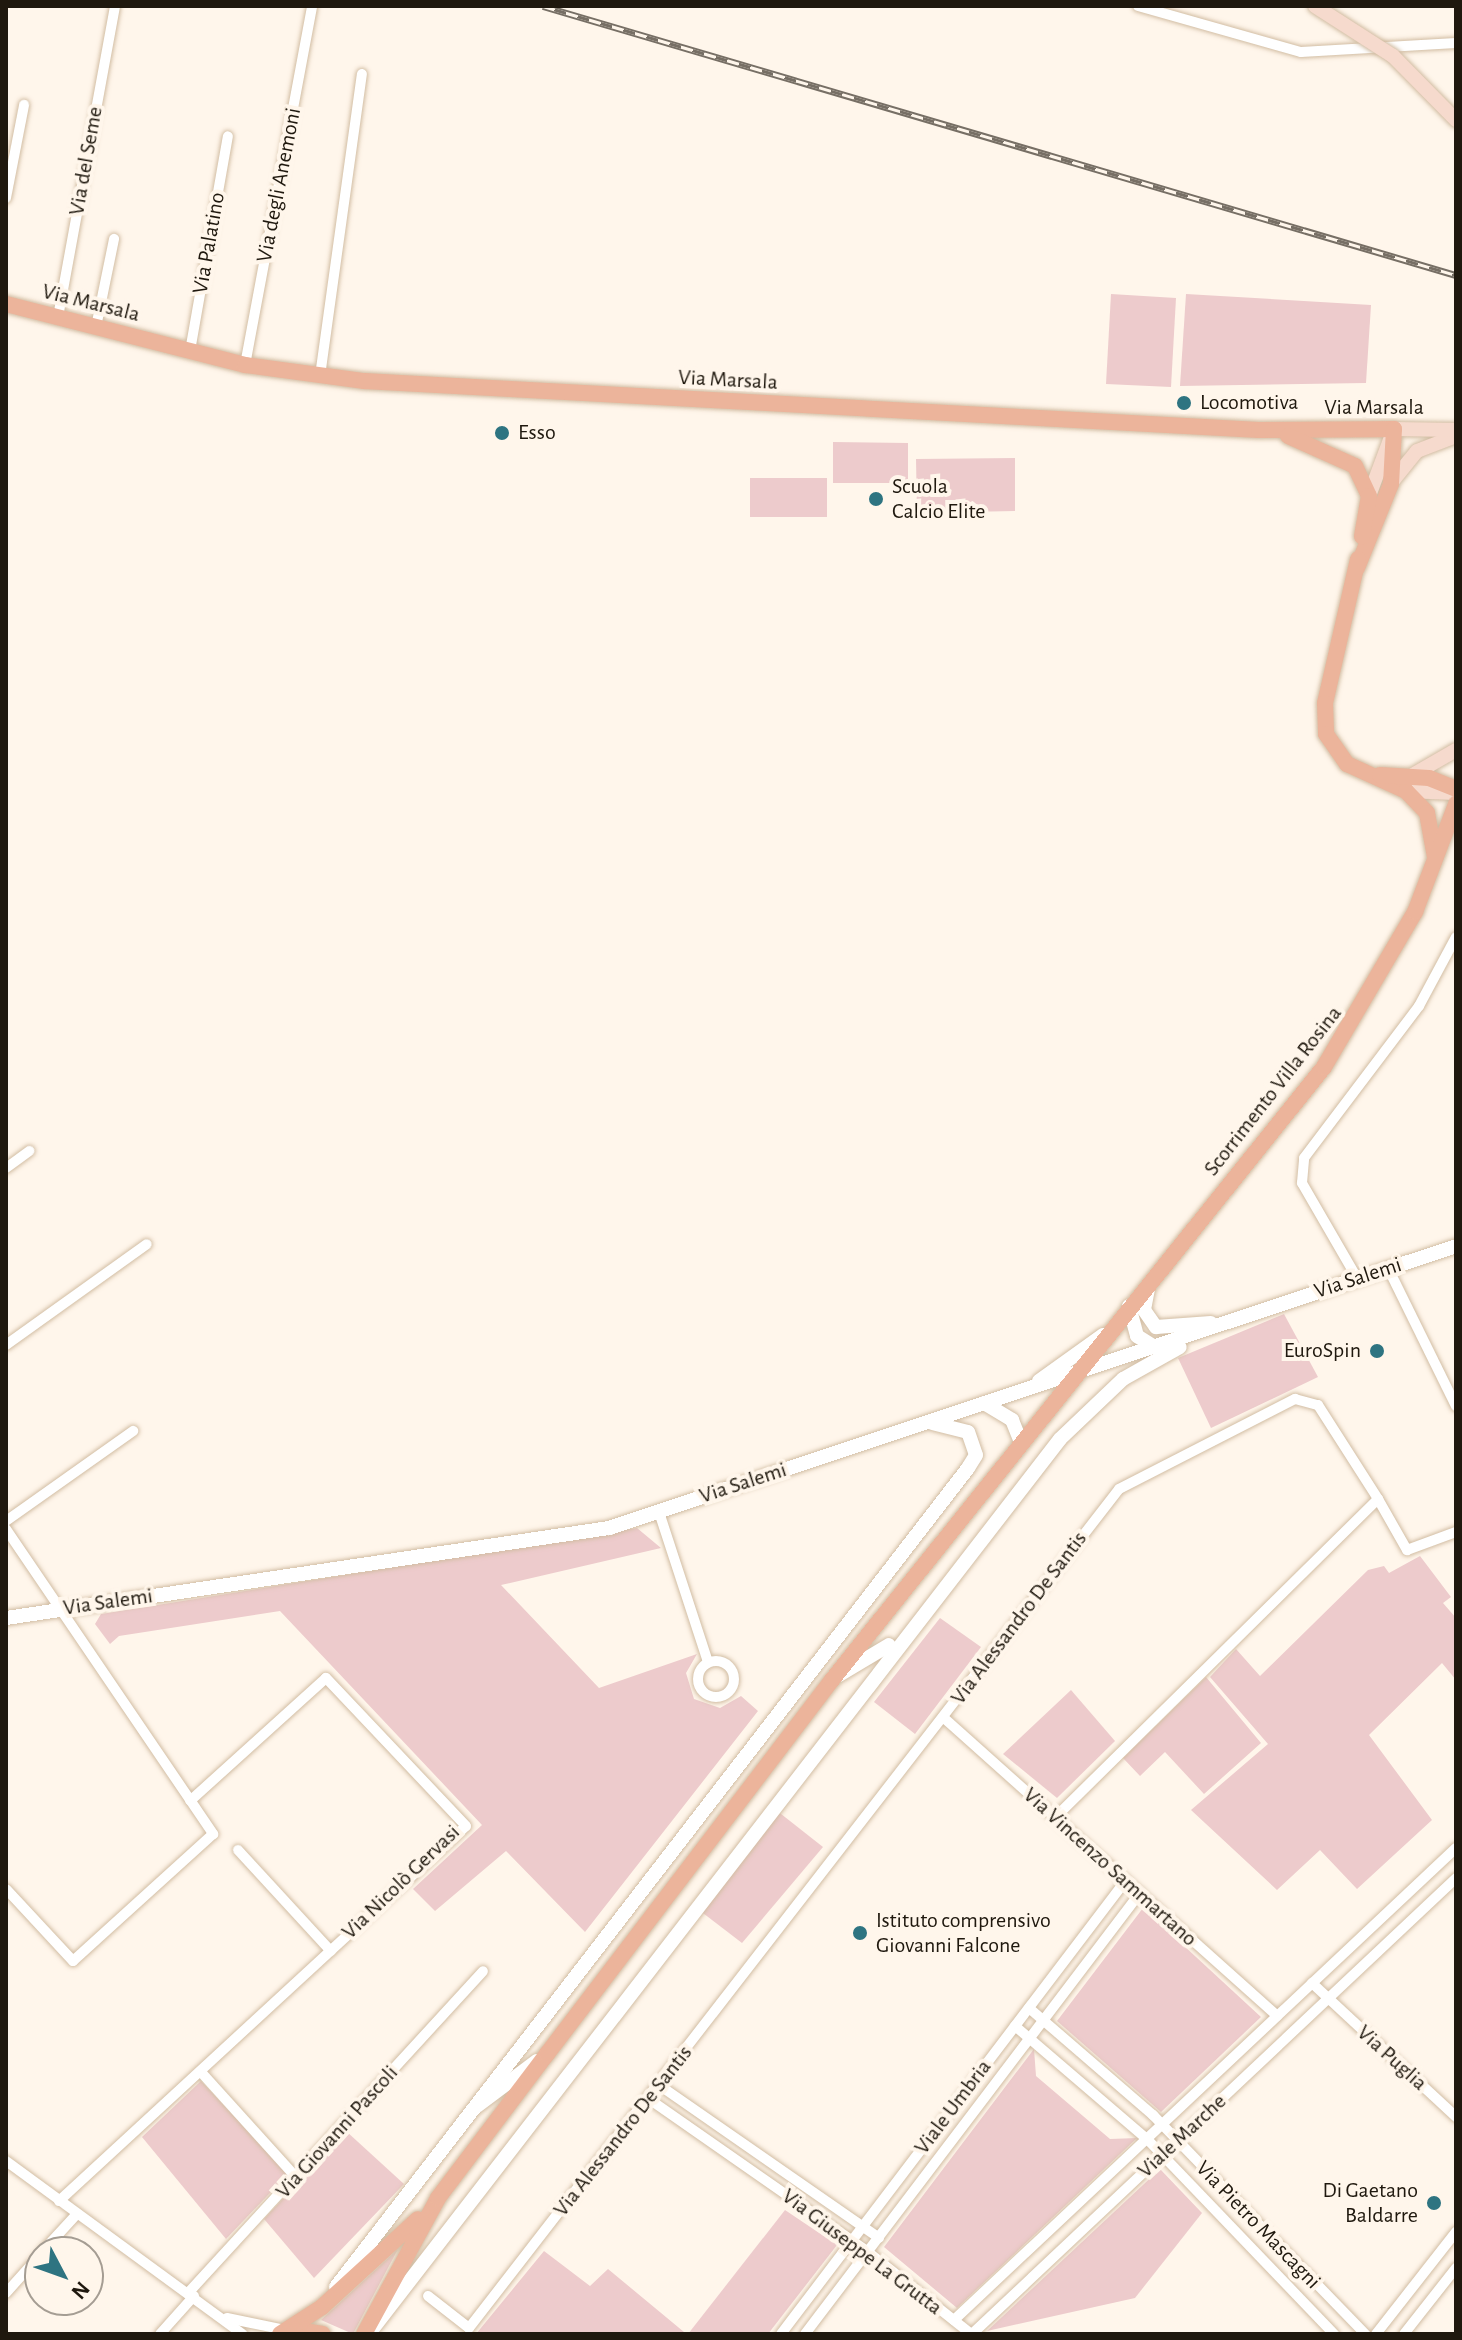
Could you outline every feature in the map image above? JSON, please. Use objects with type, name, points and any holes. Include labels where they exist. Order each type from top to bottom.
[{"type":"main road","points":[[1315,6],[1393,56],[1456,120]]},
{"type":"main road","name":"Via Marsala","points":[[6,304],[245,365],[320,376],[1259,430],[1456,430]]},
{"type":"main road","points":[[1391,484],[1394,429]]},
{"type":"main road","points":[[1394,429],[1369,496],[1357,568],[1323,720],[1335,752],[1374,775],[1456,791]]},
{"type":"main road","points":[[1259,430],[1338,453],[1355,466],[1369,496]]},
{"type":"main road","points":[[1357,568],[1391,484],[1417,451],[1456,436]]},
{"type":"main road","points":[[1408,784],[1456,750]]},
{"type":"main road","points":[[1408,784],[1427,813],[1436,863]]},
{"type":"main road","name":"Scorrimento Villa Rosina","points":[[438,2198],[832,1680],[1361,1014],[1436,863],[1456,804]]},
{"type":"main road","points":[[366,2334],[438,2198]]},
{"type":"main road","points":[[286,2331],[322,2307],[438,2198]]},
{"type":"main road","points":[[286,2331],[323,2334]]},
{"type":"street","name":"Via del Seme","points":[[58,317],[115,6]]},
{"type":"street","name":"Via degli Anemoni","points":[[245,365],[312,6]]},
{"type":"street","points":[[1138,6],[1301,52],[1456,43]]},
{"type":"street","points":[[320,376],[362,74]]},
{"type":"street","points":[[6,198],[24,105]]},
{"type":"street","name":"Via Palatino","points":[[190,351],[228,136]]},
{"type":"street","points":[[96,327],[114,239]]},
{"type":"street","points":[[1357,1278],[1302,1183],[1304,1158],[1419,1006],[1456,937]]},
{"type":"street","points":[[6,1168],[29,1151]]},
{"type":"street","points":[[6,1345],[147,1244]]},
{"type":"street","name":"Via Salemi","points":[[6,1618],[565,1537],[659,1512],[1209,1331],[1456,1246]]},
{"type":"street","points":[[1388,1268],[1456,1406]]},
{"type":"street","points":[[1149,1281],[1144,1310],[1156,1327],[1239,1319]]},
{"type":"street","points":[[1129,1306],[1137,1336],[1156,1348]]},
{"type":"street","points":[[1016,1393],[1118,1321]]},
{"type":"street","points":[[366,2334],[899,1639],[1091,1405],[1209,1331]]},
{"type":"street","name":"Via Alessandro De Santis","points":[[428,2296],[469,2328],[1119,1489],[1154,1465],[1307,1400],[1328,1415],[1378,1499]]},
{"type":"street","points":[[984,1403],[1012,1420],[1021,1442]]},
{"type":"street","points":[[322,2307],[463,2117],[968,1468],[976,1455],[968,1432],[925,1423]]},
{"type":"street","points":[[6,1521],[133,1431]]},
{"type":"street","points":[[1055,1817],[1378,1499],[1407,1550],[1456,1532]]},
{"type":"street","points":[[659,1512],[708,1662]]},
{"type":"street","points":[[6,1529],[55,1609],[213,1834],[73,1961],[6,1889]]},
{"type":"street","points":[[832,1680],[899,1639]]},
{"type":"street","name":"Via Nicolò Gervasi","points":[[59,2201],[466,1826],[326,1678],[190,1801]]},
{"type":"street","name":"Via Vincenzo Sammartano","points":[[943,1717],[1277,2016]]},
{"type":"street","name":"Viale Marche","points":[[954,2320],[1456,1848]]},
{"type":"street","points":[[238,1850],[331,1951]]},
{"type":"street","name":"Viale Marche","points":[[966,2332],[1162,2155],[1456,1878]]},
{"type":"street","name":"Viale Umbria","points":[[781,2334],[1126,1880]]},
{"type":"street","name":"Viale Umbria","points":[[805,2334],[1140,1893]]},
{"type":"street","points":[[1390,1910],[1406,1926]]},
{"type":"street","points":[[1376,1923],[1392,1939]]},
{"type":"street","name":"Via Giovanni Pascoli","points":[[160,2334],[296,2177],[483,1971]]},
{"type":"street","name":"Via Puglia","points":[[1312,1983],[1456,2117]]},
{"type":"street","name":"Via Pietro Mascagni","points":[[1029,2008],[1162,2125],[1365,2334]]},
{"type":"street","name":"Via Pietro Mascagni","points":[[1015,2026],[1147,2139],[1334,2334]]},
{"type":"street","points":[[463,2117],[547,2054]]},
{"type":"street","points":[[201,2072],[296,2177]]},
{"type":"street","name":"Via Giuseppe La Grutta","points":[[659,2085],[879,2238]]},
{"type":"street","name":"Via Giuseppe La Grutta","points":[[649,2099],[868,2252],[966,2332]]},
{"type":"street","points":[[753,2171],[763,2157]]},
{"type":"street","points":[[6,2161],[225,2317],[242,2334]]},
{"type":"street","points":[[57,2236],[77,2214]]},
{"type":"street","points":[[1376,2334],[1456,2232]]},
{"type":"street","points":[[1404,2334],[1456,2268]]},
{"type":"street","points":[[6,2293],[24,2272]]},
{"type":"street","name":"Viale Marche","points":[[966,2332],[978,2298]]},
{"type":"street","points":[[225,2317],[286,2331]]},
{"type":"shaded area","points":[[1111,294],[1176,298],[1171,387],[1106,384]]},
{"type":"shaded area","points":[[1186,294],[1371,305],[1366,383],[1180,386]]},
{"type":"shaded area","points":[[833,442],[908,443],[908,483],[833,483]]},
{"type":"shaded area","points":[[1015,458],[1015,511],[917,513],[916,459]]},
{"type":"shaded area","points":[[750,478],[827,478],[827,517],[750,517]]},
{"type":"shaded area","points":[[1284,1314],[1318,1377],[1211,1428],[1178,1358]]},
{"type":"shaded area","points":[[637,1528],[661,1548],[501,1585],[599,1688],[697,1654],[686,1673],[694,1699],[720,1708],[741,1696],[758,1711],[585,1932],[506,1851],[435,1911],[413,1889],[482,1825],[280,1611],[119,1636],[110,1644],[95,1624],[101,1614]]},
{"type":"shaded area","points":[[1420,1556],[1451,1597],[1443,1603],[1456,1618],[1456,1680],[1442,1663],[1369,1735],[1432,1820],[1357,1889],[1320,1850],[1277,1890],[1191,1810],[1268,1744],[1210,1677],[1236,1649],[1260,1676],[1368,1570],[1384,1566],[1389,1573]]},
{"type":"shaded area","points":[[940,1618],[981,1647],[915,1734],[874,1702]]},
{"type":"shaded area","points":[[1206,1677],[1261,1743],[1204,1794],[1165,1752],[1140,1776],[1123,1758]]},
{"type":"shaded area","points":[[1071,1690],[1115,1741],[1057,1798],[1003,1754]]},
{"type":"shaded area","points":[[776,1810],[823,1847],[742,1943],[699,1910]]},
{"type":"shaded area","points":[[1143,1908],[1261,2017],[1161,2112],[1057,2021]]},
{"type":"shaded area","points":[[1034,2049],[1036,2076],[1110,2139],[1137,2138],[957,2308],[884,2247]]},
{"type":"shaded area","points":[[201,2081],[288,2174],[226,2239],[142,2137]]},
{"type":"shaded area","points":[[346,2131],[404,2184],[314,2278],[264,2219]]},
{"type":"shaded area","points":[[1160,2169],[1202,2213],[1135,2298],[987,2331]]},
{"type":"shaded area","points":[[785,2210],[837,2245],[768,2334],[688,2334]]},
{"type":"shaded area","points":[[398,2249],[353,2334],[321,2320]]},
{"type":"shaded area","points":[[544,2251],[590,2286],[608,2269],[684,2332],[476,2334]]},
{"type":"railway","points":[[543,6],[1456,275]]},
{"type":"place","name":"Locomotiva","points":[[1184,403]]},
{"type":"place","name":"Esso","points":[[502,433]]},
{"type":"place","name":"Scuola Calcio Elite","points":[[876,499]]},
{"type":"place","name":"EuroSpin","points":[[1377,1351]]},
{"type":"place","name":"Istituto comprensivo Giovanni Falcone","points":[[860,1933]]},
{"type":"place","name":"Di Gaetano Baldarre","points":[[1434,2203]]}]
